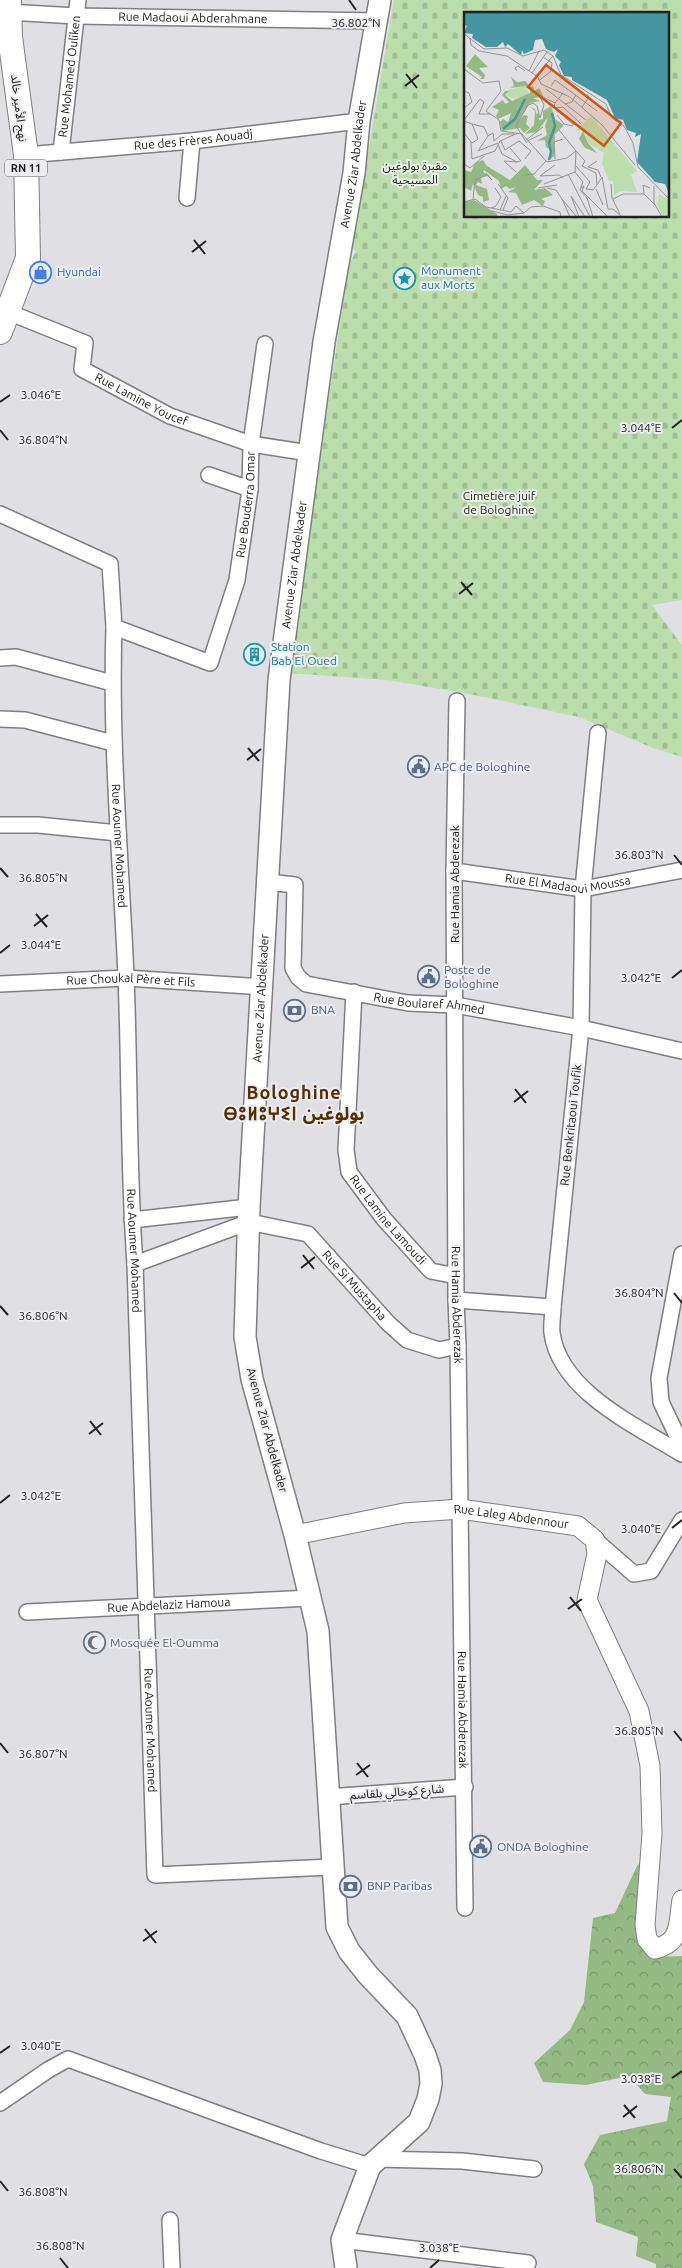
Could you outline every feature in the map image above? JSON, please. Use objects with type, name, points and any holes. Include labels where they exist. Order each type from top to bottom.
[{"type":"main road","name":"Avenue Ziar Abdelkader","points":[[373,2162],[419,2122],[428,2099],[431,2084],[430,2070],[407,2016],[358,1963],[349,1951],[337,1927],[331,1867],[318,1640],[311,1598],[252,1379],[245,1337],[249,1214],[280,680],[324,342],[354,173],[359,121],[380,0]]},
{"type":"main road","name":"نهج الأمير خالد","points":[[4,322],[28,258],[26,156],[8,6]]},
{"type":"main road","points":[[346,2268],[342,2240],[373,2162]]},
{"type":"street","name":"Rue Mohamed Ouliken","points":[[61,152],[78,0]]},
{"type":"street","name":"Rue Madaoui Abderahmane","points":[[8,6],[76,16],[377,21]]},
{"type":"street","name":"Rue des Frères Aouadj","points":[[26,156],[192,141],[359,121]]},
{"type":"street","points":[[187,198],[192,141]]},
{"type":"street","name":"Rue Lamine Youcef","points":[[4,322],[85,343],[82,369],[170,416],[251,444],[309,453]]},
{"type":"street","name":"Rue Bouderra Omar","points":[[114,627],[210,663],[237,580],[250,489],[251,444],[265,344]]},
{"type":"street","points":[[209,475],[250,489]]},
{"type":"street","name":"Rue Aoumer Mohamed","points":[[0,514],[110,564],[114,627],[112,682],[113,743],[126,978],[132,1220],[155,1875],[331,1867]]},
{"type":"street","points":[[0,658],[16,657],[112,682]]},
{"type":"street","name":"Rue Hamia Abderezak","points":[[457,700],[454,871],[456,1300],[465,1787],[465,1908]]},
{"type":"street","points":[[0,719],[25,720],[113,743]]},
{"type":"street","name":"Rue Benkritaoui Toufik","points":[[598,733],[583,889],[581,1028],[553,1306],[552,1334],[561,1361],[578,1383],[605,1408],[682,1454]]},
{"type":"street","points":[[0,825],[38,825],[118,833]]},
{"type":"street","name":"Rue El Madaoui Moussa","points":[[454,871],[583,889],[682,870]]},
{"type":"street","name":"Rue Boularef Ahmed","points":[[268,882],[295,885],[293,968],[298,978],[306,984],[408,1003],[455,1005],[581,1028],[682,1051]]},
{"type":"street","name":"Rue Choukal Père et Fils","points":[[0,984],[126,978],[262,987]]},
{"type":"street","name":"Rue Lamine Lamoudi","points":[[354,992],[346,1150],[349,1172],[384,1219],[431,1270],[456,1276]]},
{"type":"street","points":[[132,1220],[249,1214]]},
{"type":"street","points":[[135,1264],[249,1214]]},
{"type":"street","name":"Rue Si Mustapha","points":[[249,1214],[308,1234],[388,1323],[407,1340],[439,1350],[458,1346]]},
{"type":"street","points":[[682,1254],[659,1378],[661,1402],[682,1446]]},
{"type":"street","points":[[456,1300],[553,1306]]},
{"type":"street","name":"Rue Laleg Abdennour","points":[[295,1535],[404,1514],[460,1509],[578,1526],[595,1540]]},
{"type":"street","points":[[595,1540],[634,1574],[650,1571],[682,1520]]},
{"type":"street","points":[[595,1540],[597,1554],[587,1600],[639,1711],[650,1766],[652,1834],[645,1925],[647,1939],[655,1949],[666,1946],[676,1936],[682,1900]]},
{"type":"street","name":"Rue Abdelaziz Hamoua","points":[[27,1612],[311,1598]]},
{"type":"street","name":"شارع كوخالي بلقاسم","points":[[328,1797],[465,1787]]},
{"type":"street","points":[[0,2103],[48,2070],[68,2059],[320,2151],[373,2162],[462,2161],[534,2169]]},
{"type":"street","points":[[170,2220],[172,2268]]},
{"type":"street","points":[[342,2240],[528,2263]]},
{"type":"green space","name":"Cimetière juif de Bologhine","points":[[394,0],[682,0],[682,600],[652,605],[682,645],[682,757],[653,748],[579,717],[469,694],[388,680],[288,673],[349,264],[356,252],[349,242],[358,211]]},
{"type":"green space","points":[[646,1855],[636,1911],[638,1927],[655,1957],[682,1956],[682,2268],[656,2268],[656,2264],[636,2256],[638,2237],[596,2222],[593,2186],[584,2164],[600,2135],[667,2121],[671,2097],[645,2094],[629,2076],[586,2085],[543,2082],[534,2063],[570,2030],[584,2002],[593,1918],[615,1913],[637,1866]]},
{"type":"place","name":"Hyundai","points":[[41,272]]},
{"type":"place","name":"Monument aux Morts","points":[[405,278]]},
{"type":"place","name":"Station Bab El Oued","points":[[255,654]]},
{"type":"place","name":"APC de Bologhine","points":[[418,767]]},
{"type":"place","name":"Poste de Bologhine","points":[[428,977]]},
{"type":"place","name":"BNA","points":[[295,1010]]},
{"type":"place","name":"Mosquée El-Oumma","points":[[94,1643]]},
{"type":"place","name":"ONDA Bologhine","points":[[481,1847]]},
{"type":"place","name":"BNP Paribas","points":[[351,1886]]},
{"type":"district","name":"Bologhine ⴱⵓⵍⵓⵖⵉⵏ بولوغين","points":[[294,1103]]},
{"type":"park label","name":"مقبرة بولوغين المسيحية","points":[[415,173]]}]
